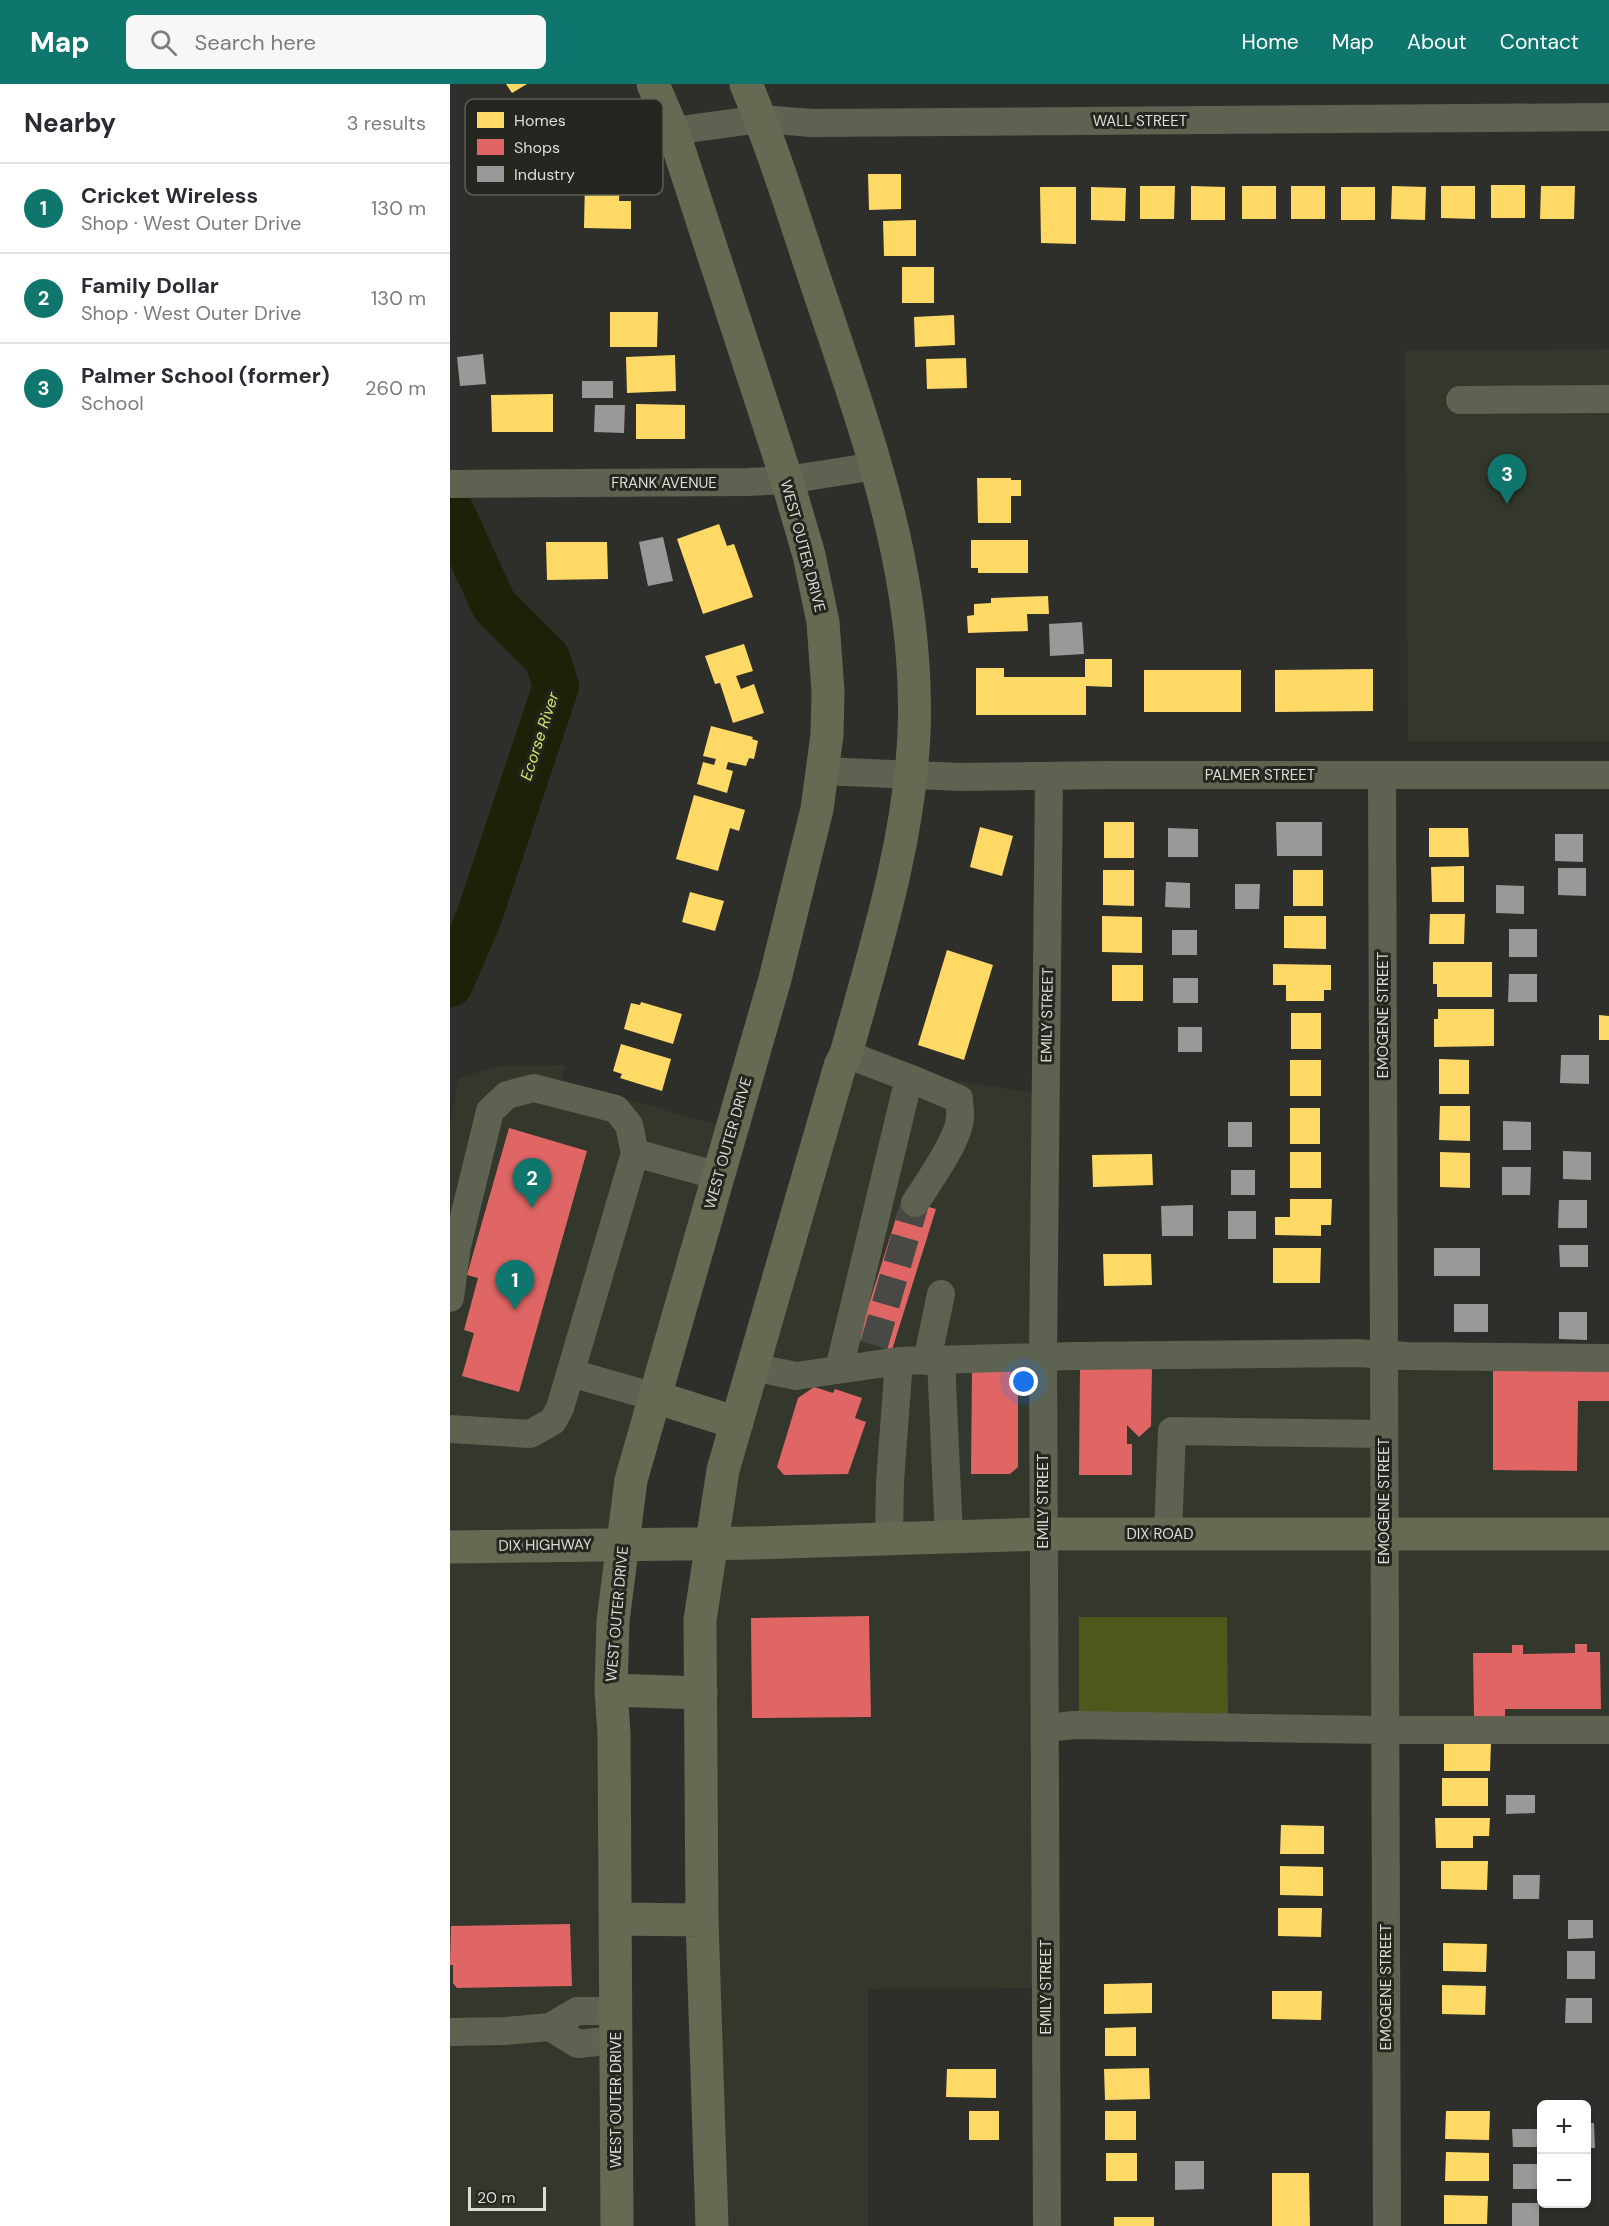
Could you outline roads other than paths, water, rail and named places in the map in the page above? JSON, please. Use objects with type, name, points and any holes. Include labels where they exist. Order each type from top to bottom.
[{"type":"main road","name":"WEST OUTER DRIVE","points":[[653,84],[659,99]]},
{"type":"main road","points":[[712,2226],[702,1920],[700,1620],[723,1470],[884,916],[903,831],[914,734],[910,616],[897,543],[876,466],[761,119],[746,84]]},
{"type":"main road","name":"WEST OUTER DRIVE","points":[[617,2226],[614,1734],[611,1690],[613,1621],[622,1545],[631,1480],[775,979],[817,809],[823,771],[828,692],[823,622],[809,555],[787,480],[673,131],[663,108]]},
{"type":"main road","points":[[656,1397],[737,1423]]},
{"type":"main road","name":"DIX ROAD","points":[[711,1543],[1044,1534],[1609,1534]]},
{"type":"main road","name":"DIX HIGHWAY","points":[[450,1547],[711,1543]]},
{"type":"main road","points":[[611,1690],[701,1693]]},
{"type":"main road","points":[[616,1919],[702,1920]]},
{"type":"street","name":"WALL STREET","points":[[673,131],[761,119],[812,123],[1609,117]]},
{"type":"street","points":[[1460,400],[1609,399]]},
{"type":"street","name":"FRANK AVENUE","points":[[450,484],[787,480],[876,466]]},
{"type":"street","name":"PALMER STREET","points":[[823,771],[910,776],[1609,775]]},
{"type":"street","name":"EMILY STREET","points":[[1047,2226],[1042,1357],[1049,776]]},
{"type":"street","name":"EMOGENE STREET","points":[[1382,776],[1387,2226]]},
{"type":"street","points":[[846,1053],[959,1099],[961,1119],[938,1166],[915,1203]]},
{"type":"street","points":[[839,1369],[909,1078]]},
{"type":"street","points":[[450,1298],[457,1246],[490,1111],[507,1095],[534,1088],[616,1109],[629,1125],[635,1153],[560,1408],[553,1421],[530,1434],[450,1429]]},
{"type":"street","points":[[635,1153],[719,1176]]},
{"type":"street","points":[[889,1539],[890,1481],[942,1294]]},
{"type":"street","points":[[752,1367],[796,1376],[839,1369],[872,1354],[922,1361],[1042,1357],[1384,1354],[1609,1358]]},
{"type":"street","points":[[922,1361],[949,1537]]},
{"type":"street","points":[[571,1373],[656,1397]]},
{"type":"street","points":[[1168,1534],[1172,1431],[1384,1434]]},
{"type":"street","points":[[1045,1728],[1075,1725],[1385,1730],[1609,1730]]},
{"type":"street","points":[[450,2032],[550,2027],[577,2011],[616,2026]]},
{"type":"waterway","name":"Ecorse River","points":[[450,509],[494,605],[547,658],[556,686],[479,917],[450,984]]},
{"type":"tunnel","points":[[874,1345],[915,1203]]},
{"type":"place","name":"Palmer School (former)","points":[[1507,504]]},
{"type":"place","name":"Family Dollar","points":[[532,1208]]},
{"type":"place","name":"Cricket Wireless","points":[[515,1310]]}]
